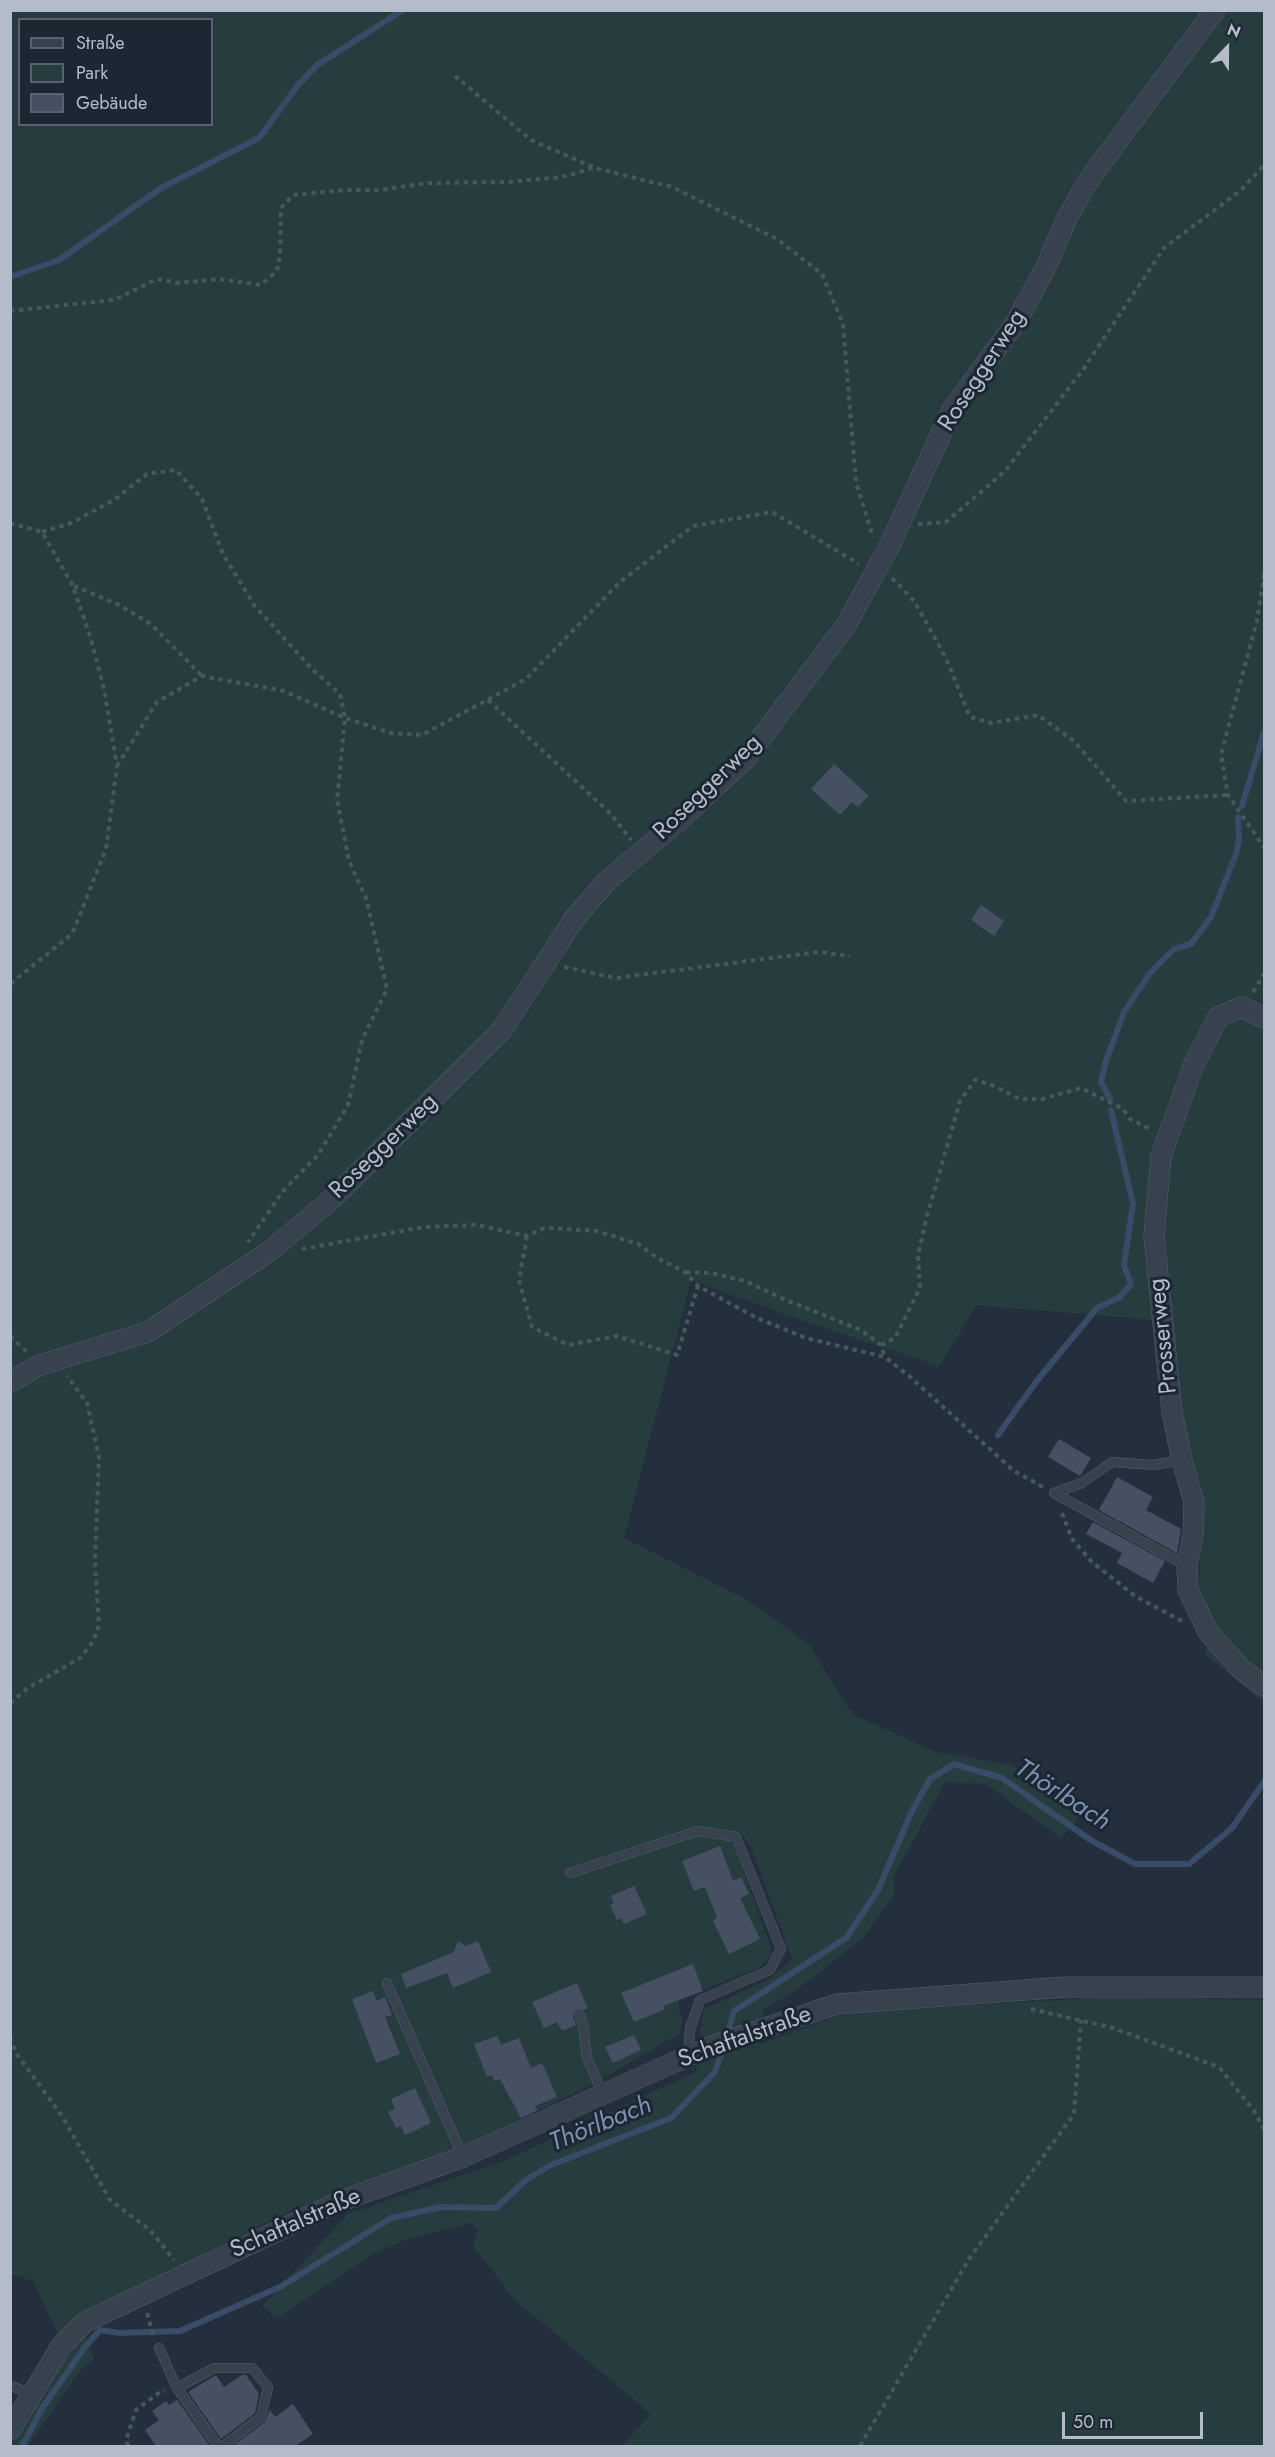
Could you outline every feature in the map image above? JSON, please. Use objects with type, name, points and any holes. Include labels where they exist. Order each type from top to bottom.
[{"type":"street","name":"Roseggerweg","points":[[10,1382],[40,1365],[148,1332],[270,1251],[333,1198],[502,1030],[574,919],[607,881],[684,816],[746,758],[846,625],[878,569],[952,410],[1016,322],[1045,269],[1067,218],[1088,181],[1215,10]]},
{"type":"street","name":"Prosserweg","points":[[1264,1018],[1242,1007],[1218,1017],[1194,1064],[1161,1156],[1154,1236],[1172,1412],[1194,1503],[1193,1534],[1187,1566],[1188,1590],[1208,1632],[1241,1669],[1264,1686]]},
{"type":"street","name":"Schaftalstraße","points":[[10,2430],[33,2396],[62,2345],[85,2322],[341,2200],[463,2157],[696,2053],[739,2037],[837,2004],[1066,1987],[1264,1987]]},
{"type":"lane","points":[[1054,1492],[1082,1483],[1112,1462],[1153,1465],[1182,1460]]},
{"type":"lane","points":[[1054,1492],[1187,1566]]},
{"type":"lane","points":[[570,1873],[698,1831],[736,1837],[781,1949],[770,1970],[700,2000],[690,2029],[696,2053]]},
{"type":"lane","points":[[387,1983],[463,2157]]},
{"type":"lane","points":[[580,2015],[584,2026],[586,2058],[603,2094]]},
{"type":"lane","points":[[159,2348],[177,2388],[218,2446]]},
{"type":"lane","points":[[177,2388],[214,2368],[252,2368],[267,2386],[261,2417],[223,2446]]},
{"type":"lane","points":[[10,2385],[33,2396]]},
{"type":"path","points":[[455,76],[531,140],[595,168],[672,187],[777,239],[822,274],[843,324],[856,482],[878,569]]},
{"type":"path","points":[[899,526],[946,522],[1005,471],[1082,371],[1164,248],[1240,191],[1264,165]]},
{"type":"path","points":[[10,311],[114,300],[157,279],[179,283],[219,279],[261,285],[277,271],[280,254],[281,208],[292,195],[347,190],[379,190],[428,183],[509,182],[562,177],[595,168]]},
{"type":"path","points":[[10,523],[42,532],[71,523],[114,500],[147,474],[176,470],[202,498],[223,554],[254,605],[312,669],[340,693],[345,718],[337,800],[348,861],[366,898],[387,989],[362,1040],[348,1105],[318,1155],[283,1191],[244,1247]]},
{"type":"path","points":[[73,586],[117,604],[151,624],[202,676],[284,691],[345,718],[390,733],[422,735],[526,679],[620,582],[693,526],[772,512],[878,569],[914,601],[945,656],[970,717],[991,723],[1038,715],[1074,741],[1126,801],[1228,795]]},
{"type":"path","points":[[10,984],[72,934],[106,849],[117,766],[104,689],[90,636],[73,586],[42,532]]},
{"type":"path","points":[[1264,574],[1257,621],[1221,754],[1228,795],[1264,847]]},
{"type":"path","points":[[117,766],[157,702],[202,676]]},
{"type":"path","points":[[488,700],[611,814],[640,852]]},
{"type":"path","points":[[546,963],[616,978],[818,952],[850,956]]},
{"type":"path","points":[[881,1345],[895,1338],[920,1288],[918,1255],[927,1216],[960,1101],[975,1080],[992,1085],[1020,1099],[1042,1099],[1081,1088],[1123,1109],[1130,1119],[1168,1136]]},
{"type":"path","points":[[270,1251],[279,1254],[424,1227],[477,1225],[527,1236],[544,1228],[597,1231],[638,1244],[657,1258],[685,1272],[698,1286],[757,1318],[806,1338],[885,1357],[1014,1471],[1054,1492],[1072,1539],[1092,1562],[1134,1596],[1208,1632]]},
{"type":"path","points":[[527,1236],[519,1280],[532,1327],[568,1345],[617,1336],[677,1355],[698,1286]]},
{"type":"path","points":[[685,1272],[711,1273],[745,1281],[861,1330],[881,1345],[885,1357]]},
{"type":"path","points":[[10,1703],[28,1688],[80,1658],[93,1642],[99,1625],[95,1570],[99,1457],[87,1403],[55,1361]]},
{"type":"path","points":[[10,1893],[10,1905]]},
{"type":"path","points":[[1027,2008],[1113,2028],[1219,2067],[1254,2111],[1264,2129]]},
{"type":"path","points":[[860,2446],[969,2259],[1074,2114],[1081,2020]]},
{"type":"path","points":[[10,2037],[16,2053],[62,2116],[110,2200],[150,2230],[185,2275]]},
{"type":"path","points":[[128,2446],[126,2440],[136,2410],[160,2392],[177,2388]]},
{"type":"green space","points":[[11,11],[1264,11],[1264,1703],[1205,1654],[1212,1623],[1199,1585],[1201,1536],[1153,1320],[977,1305],[939,1366],[797,1319],[691,1280],[624,1538],[747,1600],[809,1644],[854,1715],[936,1752],[1012,1765],[1082,1814],[1061,1838],[985,1784],[945,1782],[894,1876],[894,1895],[862,1939],[795,1991],[763,2010],[759,2044],[847,2013],[1109,1997],[1264,2000],[1264,2446],[622,2446],[651,2414],[515,2300],[473,2246],[478,2229],[470,2223],[405,2240],[373,2254],[277,2318],[262,2306],[348,2214],[501,2162],[696,2072],[703,2010],[771,1978],[792,1959],[752,1850],[740,1831],[725,1835],[735,1847],[772,1951],[770,1958],[758,1968],[679,2000],[682,2019],[680,2033],[595,2083],[468,2145],[358,2184],[289,2212],[79,2316],[94,2359],[80,2371],[28,2446],[11,2446],[73,2347],[57,2332],[33,2281],[10,2274]]},
{"type":"building","points":[[834,764],[869,796],[858,807],[852,802],[840,815],[811,789]]},
{"type":"building","points":[[981,905],[1004,921],[994,936],[971,920]]},
{"type":"building","points":[[1059,1439],[1091,1458],[1080,1476],[1048,1457]]},
{"type":"building","points":[[1117,1477],[1153,1497],[1146,1510],[1181,1529],[1177,1553],[1099,1510]]},
{"type":"building","points":[[1093,1522],[1165,1561],[1153,1583],[1117,1563],[1122,1553],[1086,1534]]},
{"type":"building","points":[[720,1846],[733,1881],[741,1877],[749,1894],[740,1898],[760,1939],[729,1954],[713,1921],[717,1918],[705,1887],[694,1891],[682,1861]]},
{"type":"building","points":[[634,1886],[647,1914],[624,1924],[621,1918],[617,1920],[610,1905],[614,1903],[611,1896]]},
{"type":"building","points":[[458,1941],[466,1946],[478,1941],[491,1972],[453,1988],[447,1973],[406,1988],[401,1974],[454,1952]]},
{"type":"building","points":[[693,1964],[703,1991],[664,2006],[665,2009],[634,2022],[621,1993]]},
{"type":"building","points":[[577,1983],[588,2009],[576,2010],[573,2016],[576,2025],[562,2031],[557,2022],[544,2028],[532,2002]]},
{"type":"building","points":[[373,1991],[377,2001],[385,1997],[392,2015],[385,2017],[400,2054],[376,2063],[352,1999]]},
{"type":"building","points":[[634,2035],[641,2050],[613,2063],[605,2047]]},
{"type":"building","points":[[497,2036],[501,2045],[519,2038],[531,2068],[542,2063],[557,2097],[535,2106],[538,2110],[521,2118],[500,2079],[494,2081],[492,2075],[487,2077],[474,2044]]},
{"type":"building","points":[[415,2088],[431,2123],[405,2135],[401,2126],[396,2128],[388,2112],[395,2109],[391,2099]]},
{"type":"building","points":[[216,2375],[224,2387],[242,2375],[246,2375],[259,2394],[255,2413],[221,2439],[188,2392]]},
{"type":"building","points":[[177,2400],[210,2446],[156,2446],[145,2430],[159,2420],[152,2411],[166,2401],[169,2405]]},
{"type":"building","points":[[293,2404],[313,2434],[295,2446],[233,2446],[265,2422],[270,2410],[275,2417]]},
{"type":"waterway","points":[[10,277],[59,260],[161,188],[259,138],[298,85],[317,65],[403,10]]},
{"type":"waterway","points":[[1242,806],[1264,732]]},
{"type":"waterway","points":[[1110,1099],[1101,1082],[1106,1061],[1124,1012],[1150,973],[1174,949],[1191,944],[1211,917],[1236,854],[1239,840],[1238,817]]},
{"type":"waterway","points":[[998,1435],[1036,1382],[1097,1308],[1120,1297],[1131,1284],[1124,1265],[1133,1204],[1111,1110]]},
{"type":"waterway","name":"Thörlbach","points":[[726,2038],[734,2011],[846,1938],[878,1890],[912,1811],[930,1779],[954,1764],[1002,1778],[1092,1841],[1135,1864],[1189,1864],[1232,1828],[1264,1782]]},
{"type":"waterway","name":"Thörlbach","points":[[22,2446],[43,2407],[85,2347],[100,2330],[120,2333],[180,2331],[280,2287],[391,2218],[441,2207],[496,2208],[526,2180],[551,2165],[671,2118],[715,2072],[723,2048]]}]
